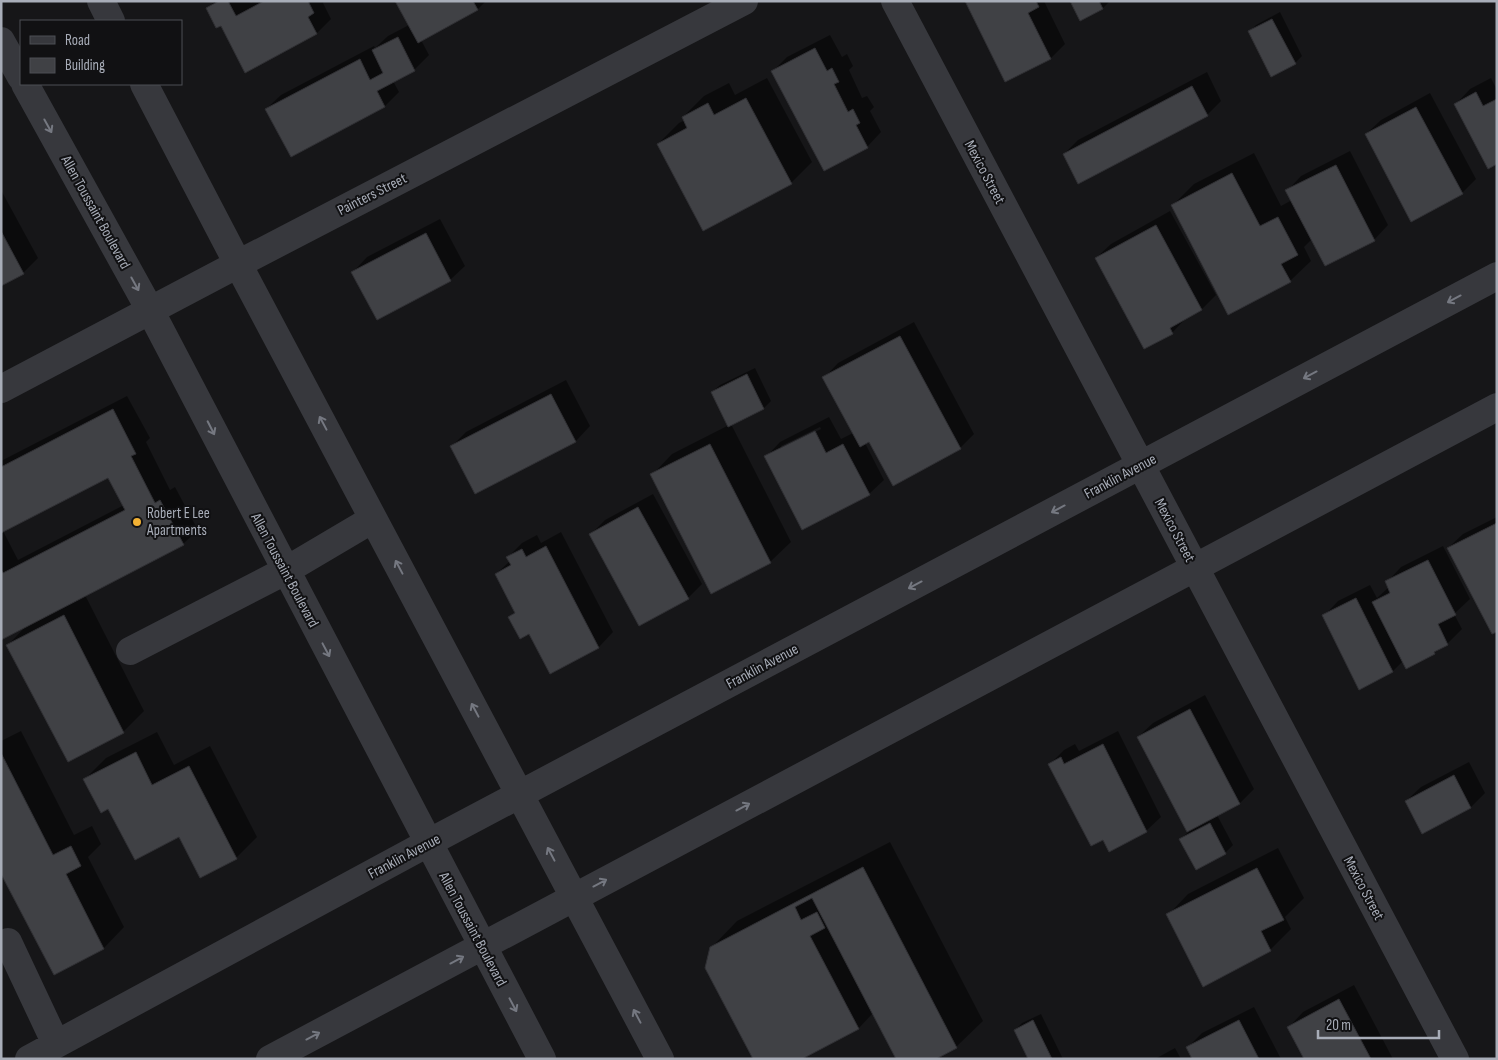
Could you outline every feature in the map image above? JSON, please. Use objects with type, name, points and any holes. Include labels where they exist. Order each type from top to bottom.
[{"type":"street","points":[[101,1],[111,20]]},
{"type":"street","name":"Painters Street","points":[[1,389],[744,1]]},
{"type":"street","name":"Mexico Street","points":[[895,1],[1455,1059]]},
{"type":"street","points":[[1,40],[20,75]]},
{"type":"street","name":"Allen Toussaint Boulevard","points":[[26,85],[150,310],[542,1059]]},
{"type":"street","points":[[145,85],[660,1059]]},
{"type":"street","name":"Franklin Avenue","points":[[29,1059],[428,843],[1497,276]]},
{"type":"street","points":[[270,1059],[1497,407]]},
{"type":"street","points":[[130,651],[285,571],[373,518]]},
{"type":"street","points":[[1,946],[8,942],[56,1044]]},
{"type":"building","points":[[219,1],[228,1],[236,16],[264,1],[308,1],[314,13],[308,17],[317,34],[245,73],[221,26],[216,28],[206,8]]},
{"type":"building","points":[[395,1],[473,1],[478,10],[418,43]]},
{"type":"building","points":[[965,1],[1036,1],[1039,7],[1028,13],[1051,59],[1005,82]]},
{"type":"building","points":[[1070,1],[1099,1],[1103,9],[1080,21]]},
{"type":"building","points":[[1272,19],[1296,64],[1271,77],[1248,31]]},
{"type":"building","points":[[398,37],[415,71],[377,91],[385,107],[291,157],[265,109],[360,59],[370,80],[383,73],[372,50]]},
{"type":"building","points":[[815,48],[827,71],[832,68],[839,82],[834,84],[848,112],[853,109],[860,123],[856,125],[868,148],[824,171],[771,71]]},
{"type":"building","points":[[1192,86],[1208,116],[1078,184],[1063,154]]},
{"type":"building","points":[[1476,92],[1483,106],[1497,99],[1497,164],[1488,169],[1454,104]]},
{"type":"building","points":[[746,98],[792,184],[703,231],[657,144],[687,128],[682,117],[708,103],[714,115]]},
{"type":"building","points":[[1416,107],[1463,194],[1411,222],[1365,134]]},
{"type":"building","points":[[1336,165],[1375,241],[1325,266],[1285,190]]},
{"type":"building","points":[[1232,173],[1260,226],[1278,217],[1298,255],[1281,264],[1291,282],[1228,315],[1171,205]]},
{"type":"building","points":[[1156,225],[1202,310],[1170,328],[1173,334],[1144,349],[1095,258]]},
{"type":"building","points":[[1,231],[24,274],[1,286]]},
{"type":"building","points":[[426,233],[451,281],[377,320],[351,272]]},
{"type":"building","points":[[900,336],[961,449],[893,486],[869,442],[860,447],[822,377]]},
{"type":"building","points":[[747,374],[764,409],[728,427],[711,392]]},
{"type":"building","points":[[551,394],[576,442],[475,494],[450,446]]},
{"type":"building","name":"Robert E Lee Apartments","points":[[113,409],[136,454],[131,456],[155,503],[160,500],[184,545],[1,640],[1,570],[3,573],[125,510],[108,478],[1,533],[1,467]]},
{"type":"building","points":[[815,431],[826,453],[843,444],[870,495],[802,530],[764,456]]},
{"type":"building","points":[[710,444],[771,563],[711,594],[650,474]]},
{"type":"building","points":[[638,507],[689,599],[639,626],[589,534]]},
{"type":"building","points":[[1497,523],[1497,632],[1492,634],[1447,548]]},
{"type":"building","points":[[546,546],[599,648],[550,674],[529,634],[520,639],[508,617],[515,613],[495,574],[511,565],[506,557],[522,549],[526,557]]},
{"type":"building","points":[[1428,560],[1456,615],[1438,624],[1448,645],[1406,669],[1372,602],[1390,593],[1385,581]]},
{"type":"building","points":[[1356,598],[1393,672],[1359,690],[1322,615]]},
{"type":"building","points":[[64,615],[124,733],[68,762],[6,645]]},
{"type":"building","points":[[1190,709],[1240,804],[1187,832],[1137,737]]},
{"type":"building","points":[[1103,744],[1147,832],[1109,852],[1103,840],[1091,846],[1048,764],[1061,757],[1064,764]]},
{"type":"building","points":[[136,752],[152,785],[189,766],[237,859],[200,878],[179,837],[135,860],[108,809],[101,813],[83,779]]},
{"type":"building","points":[[1,753],[53,855],[71,846],[81,866],[66,874],[104,949],[54,975],[1,874]]},
{"type":"building","points":[[1454,775],[1471,808],[1422,834],[1405,801]]},
{"type":"building","points":[[1210,823],[1226,854],[1196,870],[1179,839]]},
{"type":"building","points":[[863,867],[957,1048],[936,1059],[896,1059],[812,898],[795,907],[801,920],[817,912],[825,928],[810,936],[859,1029],[802,1059],[753,1059],[705,968],[710,947]]},
{"type":"building","points":[[1257,868],[1284,920],[1261,931],[1271,951],[1203,987],[1166,914]]},
{"type":"building","points":[[1339,999],[1371,1059],[1304,1059],[1287,1027]]},
{"type":"building","points":[[1033,1020],[1052,1059],[1028,1059],[1014,1030]]},
{"type":"building","points":[[1239,1020],[1259,1059],[1192,1059],[1186,1047]]},
{"type":"place","name":"Robert E Lee Apartments","points":[[137,522]]}]
